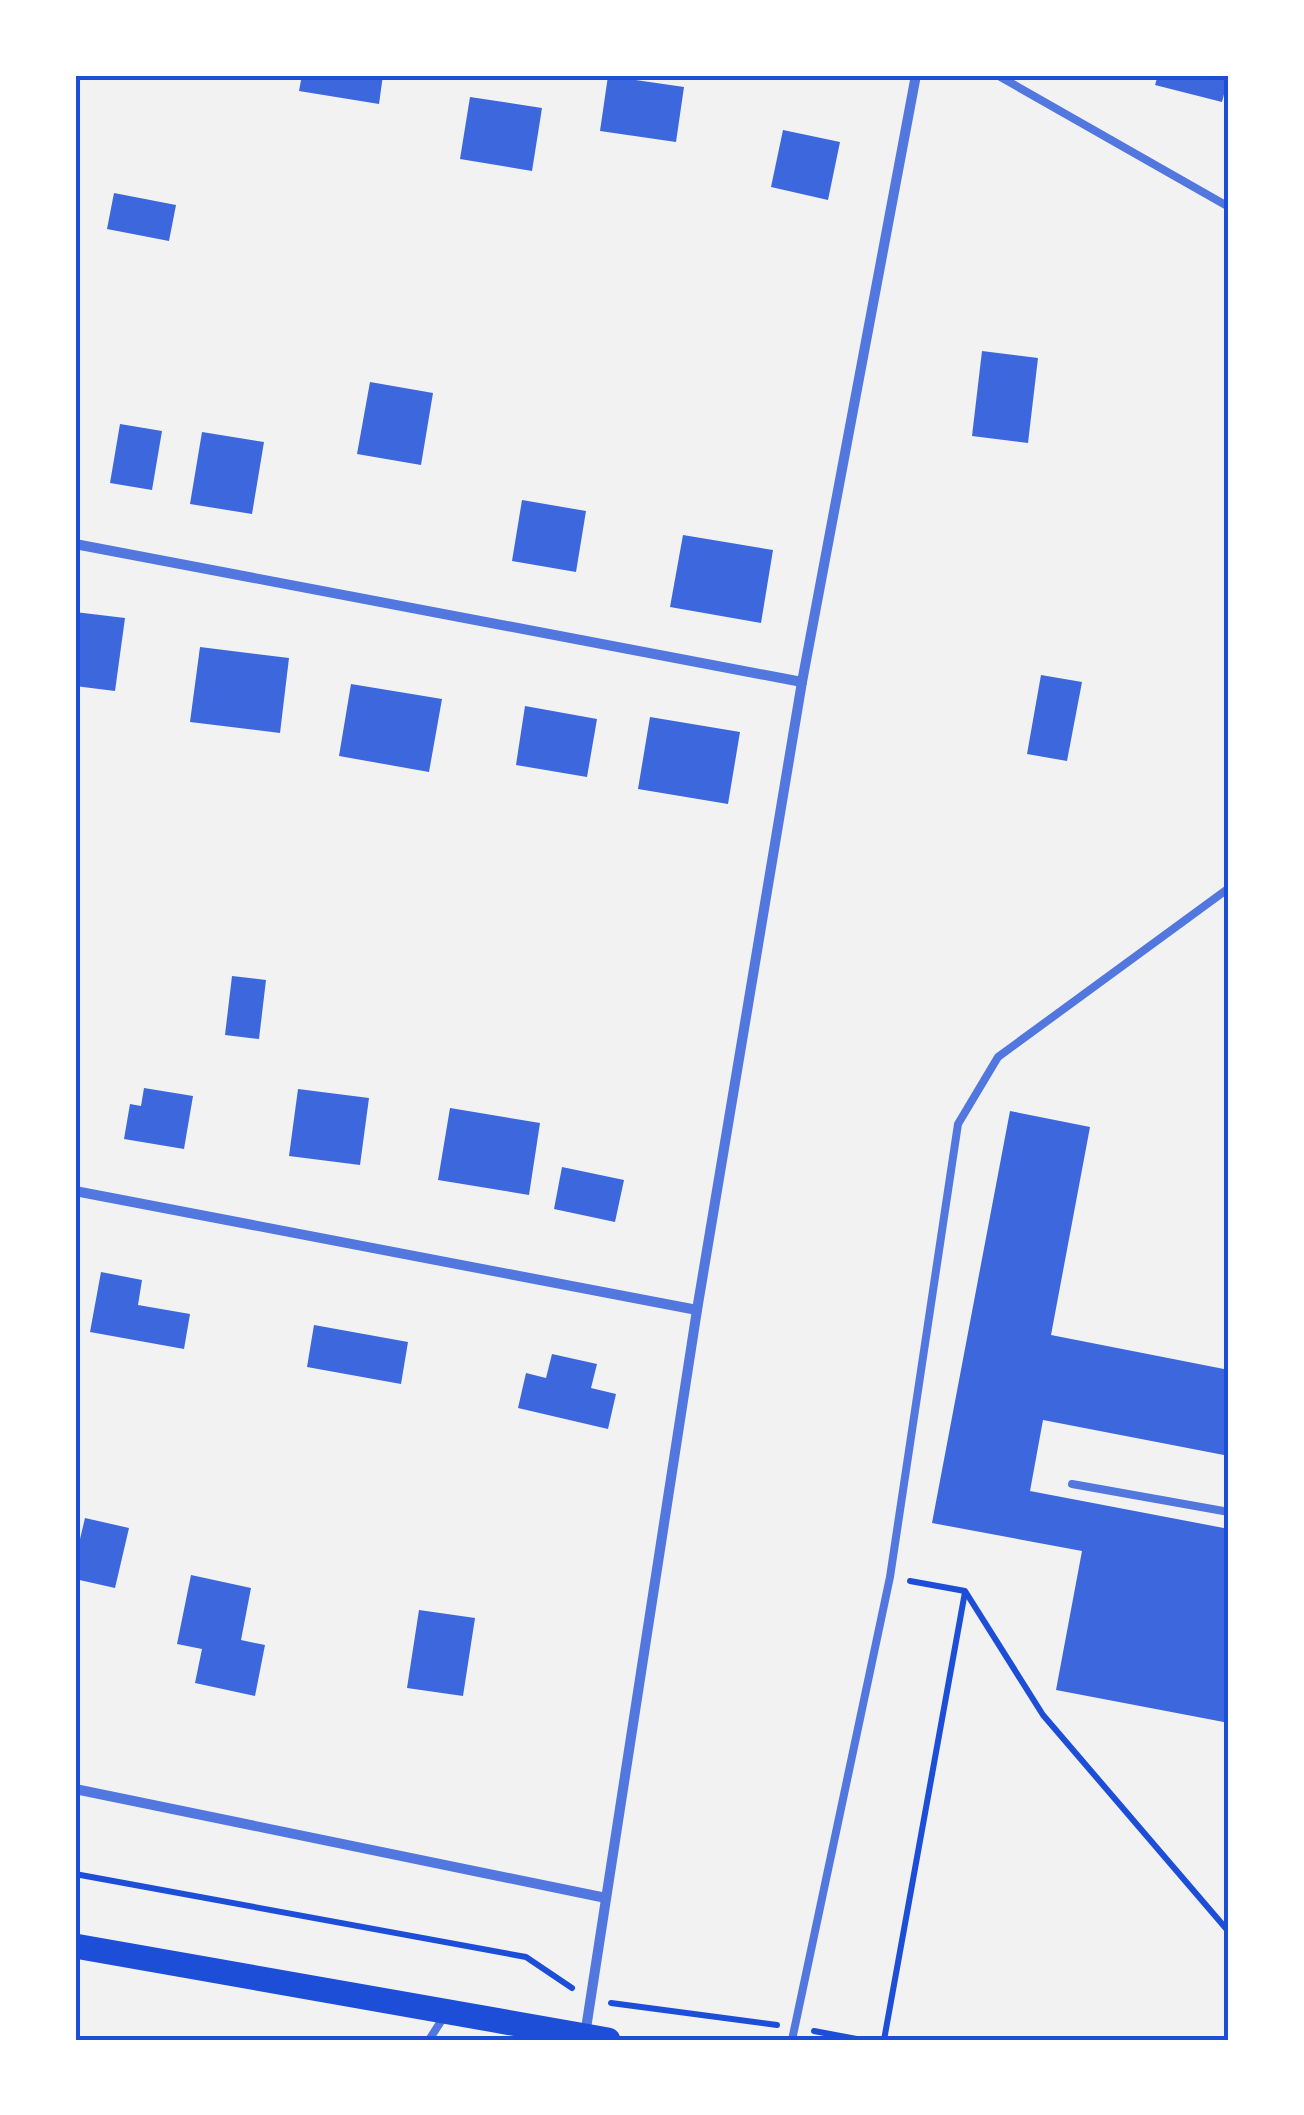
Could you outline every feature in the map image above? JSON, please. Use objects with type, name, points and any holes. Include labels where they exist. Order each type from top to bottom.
[{"type":"main road","points":[[75,1946],[596,2038]]},
{"type":"street","points":[[596,2038],[590,2000],[697,1310],[802,682],[916,75]]},
{"type":"street","points":[[75,544],[802,682]]},
{"type":"street","points":[[75,1191],[697,1310]]},
{"type":"street","points":[[75,1788],[606,1898]]},
{"type":"lane","points":[[997,75],[1229,207]]},
{"type":"lane","points":[[792,2040],[890,1577],[958,1124],[998,1057],[1229,888]]},
{"type":"lane","points":[[1072,1484],[1229,1512]]},
{"type":"lane","points":[[429,2040],[448,2012]]},
{"type":"path","points":[[890,1577],[966,1591],[1043,1715],[1229,1932]]},
{"type":"path","points":[[884,2040],[966,1591]]},
{"type":"path","points":[[75,1874],[526,1957],[590,2000],[862,2040]]},
{"type":"building","points":[[302,75],[383,75],[379,104],[299,91]]},
{"type":"building","points":[[1158,75],[1229,75],[1222,102],[1155,85]]},
{"type":"building","points":[[608,76],[684,87],[676,142],[600,131]]},
{"type":"building","points":[[470,97],[542,108],[532,171],[460,159]]},
{"type":"building","points":[[783,130],[840,142],[828,200],[771,187]]},
{"type":"building","points":[[114,193],[176,205],[169,241],[107,229]]},
{"type":"building","points":[[982,351],[1038,358],[1028,443],[972,436]]},
{"type":"building","points":[[370,382],[433,393],[421,465],[357,454]]},
{"type":"building","points":[[120,424],[162,431],[152,490],[110,483]]},
{"type":"building","points":[[202,432],[264,442],[252,514],[190,504]]},
{"type":"building","points":[[522,500],[586,511],[576,572],[512,561]]},
{"type":"building","points":[[683,535],[773,550],[761,623],[670,607]]},
{"type":"building","points":[[75,612],[125,618],[115,691],[75,686]]},
{"type":"building","points":[[200,647],[289,658],[280,733],[190,722]]},
{"type":"building","points":[[1041,675],[1082,682],[1067,761],[1027,754]]},
{"type":"building","points":[[351,684],[442,699],[429,772],[339,756]]},
{"type":"building","points":[[525,706],[597,719],[587,777],[516,765]]},
{"type":"building","points":[[650,717],[740,732],[728,804],[638,789]]},
{"type":"building","points":[[232,976],[266,980],[259,1039],[225,1035]]},
{"type":"building","points":[[144,1088],[193,1096],[184,1149],[124,1139],[130,1104],[141,1106]]},
{"type":"building","points":[[298,1089],[369,1098],[360,1165],[289,1156]]},
{"type":"building","points":[[450,1108],[540,1123],[529,1195],[438,1180]]},
{"type":"building","points":[[1010,1111],[1090,1127],[1051,1335],[1229,1370],[1229,1456],[1043,1420],[1030,1491],[1229,1529],[1229,1723],[1056,1690],[1082,1551],[932,1523]]},
{"type":"building","points":[[562,1167],[624,1180],[615,1222],[554,1209]]},
{"type":"building","points":[[101,1272],[142,1280],[138,1305],[190,1314],[184,1349],[90,1332]]},
{"type":"building","points":[[314,1325],[408,1342],[401,1384],[307,1367]]},
{"type":"building","points":[[552,1354],[597,1364],[591,1388],[616,1394],[608,1429],[518,1408],[526,1373],[546,1378]]},
{"type":"building","points":[[85,1518],[129,1528],[115,1588],[75,1579],[75,1560]]},
{"type":"building","points":[[191,1575],[251,1588],[241,1640],[265,1645],[255,1696],[195,1683],[202,1649],[177,1644]]},
{"type":"building","points":[[419,1610],[475,1618],[463,1696],[407,1688]]}]
